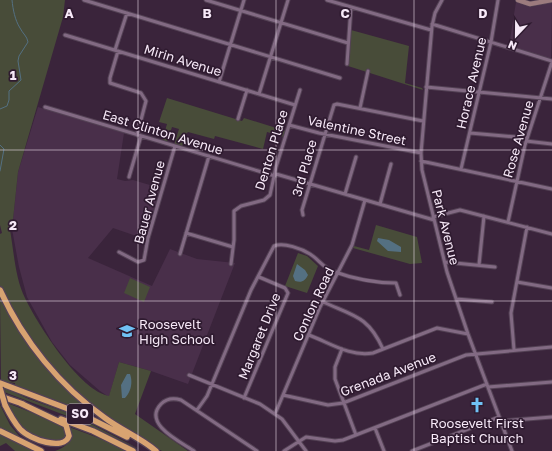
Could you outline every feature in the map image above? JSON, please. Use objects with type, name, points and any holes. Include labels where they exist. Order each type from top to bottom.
[{"type":"highway","points":[[0,290],[24,333],[62,381],[99,414],[156,451]]},
{"type":"highway","name":"SO","points":[[0,383],[89,418],[151,451]]},
{"type":"highway","points":[[0,388],[4,405],[17,426],[32,440],[52,449],[65,445],[69,440],[66,425],[20,403]]},
{"type":"highway","points":[[0,396],[19,432],[34,444],[48,450]]},
{"type":"highway","name":"SO","points":[[0,396],[93,430],[133,451]]},
{"type":"highway","points":[[0,431],[41,451]]},
{"type":"street","points":[[84,0],[340,78]]},
{"type":"street","points":[[206,0],[348,43]]},
{"type":"street","points":[[219,82],[244,0]]},
{"type":"street","points":[[259,94],[288,0]]},
{"type":"street","points":[[327,0],[431,30]]},
{"type":"street","name":"Park Avenue","points":[[442,0],[431,30],[421,153],[424,181],[456,299],[499,417],[502,421],[511,451]]},
{"type":"street","name":"Horace Avenue","points":[[461,170],[491,42],[498,0]]},
{"type":"street","points":[[518,0],[530,2],[552,0]]},
{"type":"street","points":[[347,64],[350,7]]},
{"type":"street","points":[[127,13],[110,83],[141,93],[146,101],[137,135]]},
{"type":"street","points":[[432,24],[552,61]]},
{"type":"street","name":"Mirin Avenue","points":[[65,35],[295,105]]},
{"type":"street","name":"Rose Avenue","points":[[508,222],[526,140],[552,61]]},
{"type":"street","points":[[368,71],[360,108],[423,121]]},
{"type":"street","points":[[426,87],[552,99]]},
{"type":"street","points":[[238,119],[247,90]]},
{"type":"street","name":"Denton Place","points":[[231,264],[234,211],[241,206],[267,199],[272,191],[289,125],[300,90]]},
{"type":"street","name":"3rd Place","points":[[303,215],[302,210],[334,105],[336,104],[360,108]]},
{"type":"street","name":"East Clinton Avenue","points":[[45,107],[209,156],[310,184]]},
{"type":"street","name":"Valentine Street","points":[[289,125],[324,134],[421,153]]},
{"type":"street","points":[[470,133],[552,144]]},
{"type":"street","points":[[129,178],[141,136]]},
{"type":"street","name":"Bauer Avenue","points":[[119,252],[138,262],[144,260],[148,238],[175,146]]},
{"type":"street","points":[[180,254],[209,156]]},
{"type":"street","points":[[345,194],[356,156]]},
{"type":"street","points":[[421,161],[552,188]]},
{"type":"street","points":[[380,204],[391,164]]},
{"type":"street","points":[[310,184],[434,218],[460,210],[552,234]]},
{"type":"street","name":"Conlon Road","points":[[275,414],[323,302],[352,245],[365,200]]},
{"type":"street","points":[[479,265],[484,216]]},
{"type":"street","points":[[514,350],[511,313],[527,227]]},
{"type":"street","points":[[186,233],[233,247]]},
{"type":"street","points":[[197,410],[212,384],[251,290],[271,249],[280,245],[307,252],[327,268],[339,273],[368,282],[396,283],[400,296]]},
{"type":"street","points":[[445,262],[495,267]]},
{"type":"street","name":"Margaret Drive","points":[[244,398],[288,293],[285,288],[258,277]]},
{"type":"street","points":[[516,282],[552,288]]},
{"type":"street","points":[[456,299],[492,302]]},
{"type":"street","points":[[323,302],[367,323],[376,333],[383,349]]},
{"type":"street","points":[[309,335],[354,354],[364,354],[383,349],[437,328],[468,334]]},
{"type":"street","name":"Grenada Avenue","points":[[283,395],[328,405],[343,403],[475,352],[552,346]]},
{"type":"street","points":[[342,349],[335,367],[336,385],[356,435]]},
{"type":"street","points":[[189,375],[260,404],[282,419],[306,451]]},
{"type":"street","points":[[284,451],[308,436],[334,441],[356,435],[488,385],[552,382]]},
{"type":"street","points":[[194,451],[165,431],[158,423],[157,410],[163,402],[175,398],[181,400],[257,451]]},
{"type":"street","points":[[412,451],[499,417]]},
{"type":"street","points":[[502,421],[552,417]]},
{"type":"street","points":[[375,428],[384,451]]},
{"type":"shaded area","points":[[516,2],[531,7],[552,2],[551,59],[509,46]]},
{"type":"shaded area","points":[[38,107],[124,133],[117,179],[125,181],[133,180],[160,188],[145,239],[113,228],[88,258],[152,286],[170,249],[197,259],[235,263],[188,384],[119,362],[109,397],[70,365],[52,342],[27,297],[19,267],[12,229],[18,172]]},
{"type":"green space","points":[[0,0],[65,0],[63,17],[18,172],[12,229],[10,230],[17,273],[25,298],[31,310],[61,355],[85,382],[98,391],[109,396],[119,362],[151,371],[135,414],[188,451],[162,451],[142,440],[110,420],[61,378],[39,353],[7,302],[0,287],[0,234],[2,233],[0,225]]},
{"type":"green space","points":[[351,30],[409,46],[405,83],[422,88],[423,90],[348,66]]},
{"type":"green space","points":[[167,98],[242,121],[244,118],[286,131],[284,137],[267,132],[263,149],[215,136],[214,139],[188,132],[182,147],[174,145],[179,129],[172,127],[167,142],[162,141],[167,124],[159,122]]},
{"type":"green space","points":[[376,225],[417,237],[422,263],[410,264],[353,248],[354,246],[369,250]]},
{"type":"green space","points":[[298,253],[307,256],[318,266],[307,293],[285,286]]},
{"type":"green space","points":[[130,278],[150,287],[144,302],[124,293]]},
{"type":"green space","points":[[0,297],[19,331],[41,361],[66,388],[95,415],[15,385],[15,383],[1,381]]},
{"type":"green space","points":[[3,387],[29,399],[74,415],[143,451],[75,419],[4,392]]},
{"type":"green space","points":[[7,403],[61,424],[66,432],[66,439],[64,443],[58,447],[53,447],[38,442],[19,424]]},
{"type":"green space","points":[[0,405],[10,425],[20,437],[19,438],[0,429]]},
{"type":"green space","points":[[69,427],[104,440],[126,451],[55,451],[66,445],[70,439],[71,436]]},
{"type":"green space","points":[[0,433],[39,451],[15,451],[6,443],[0,446]]},
{"type":"water","points":[[378,238],[389,240],[401,247],[401,252],[388,251],[377,241]]},
{"type":"water","points":[[297,264],[305,270],[308,275],[301,282],[295,281],[293,276]]},
{"type":"water","points":[[127,374],[130,374],[131,387],[127,396],[122,398],[121,385]]},
{"type":"waterway","points":[[0,109],[7,106],[9,91],[21,80],[18,61],[19,56],[28,42],[17,22],[12,0]]},
{"type":"waterway","points":[[0,145],[4,149],[0,171]]},
{"type":"place","name":"Roosevelt High School","points":[[127,331]]},
{"type":"place","name":"Roosevelt First Baptist Church","points":[[477,405]]}]
